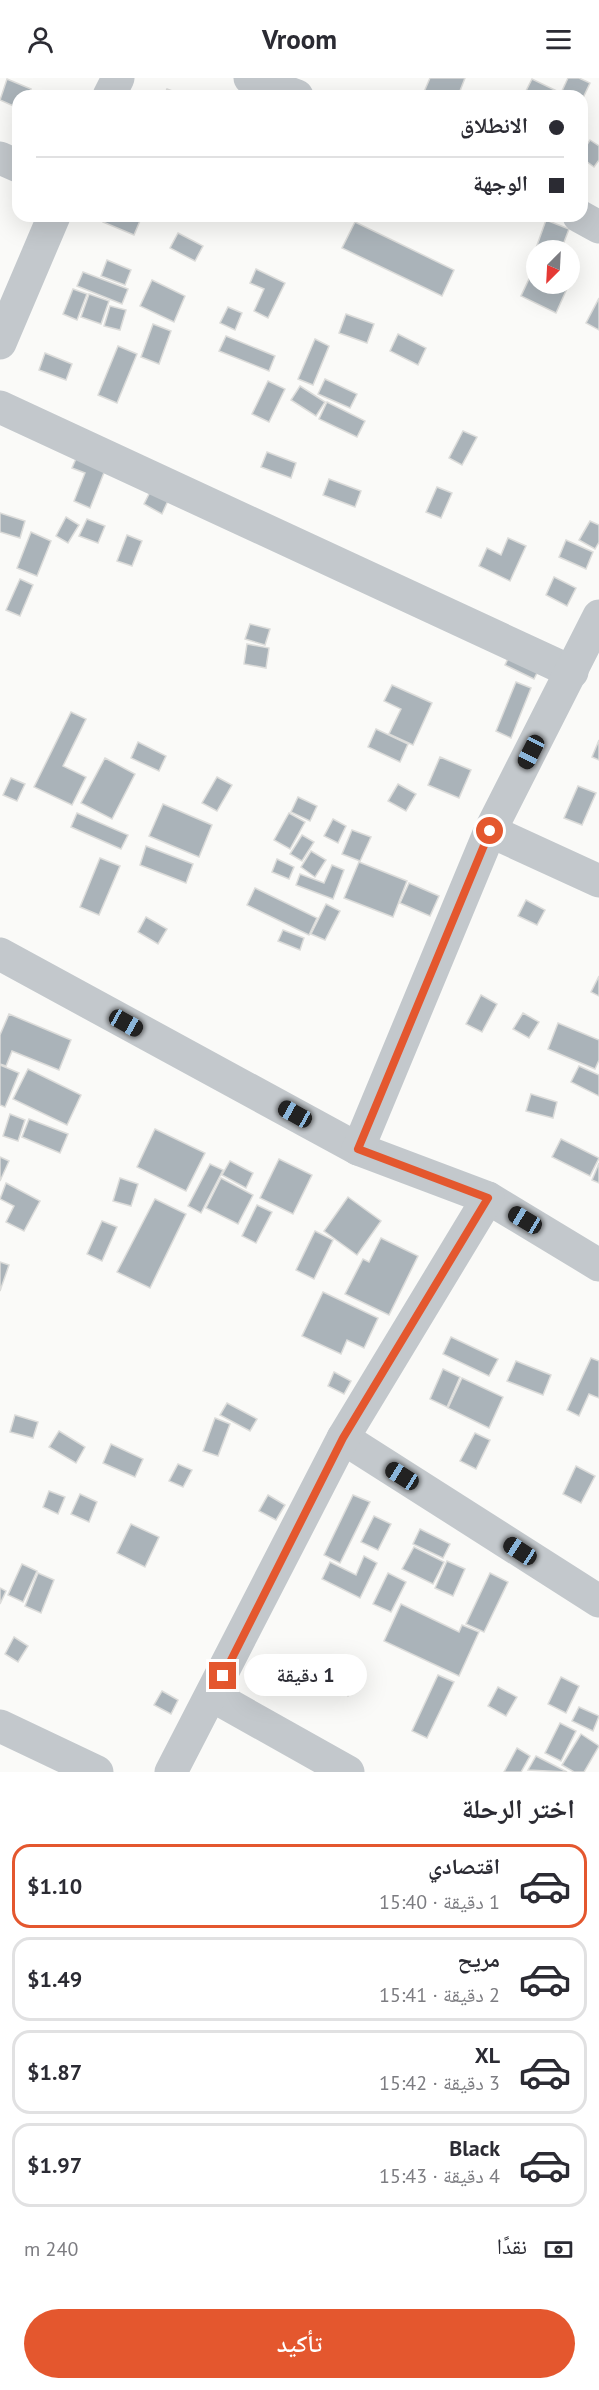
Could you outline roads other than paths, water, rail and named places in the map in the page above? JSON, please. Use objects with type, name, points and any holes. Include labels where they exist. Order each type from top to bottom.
[{"type":"street","points":[[250,78],[281,90]]},
{"type":"street","points":[[0,344],[51,222]]},
{"type":"street","points":[[0,407],[585,658]]},
{"type":"street","points":[[358,1149],[490,831],[585,658],[599,616]]},
{"type":"street","points":[[490,831],[599,881]]},
{"type":"street","points":[[0,954],[358,1149],[488,1198],[599,1265]]},
{"type":"street","points":[[171,1772],[213,1696],[343,1438],[488,1198]]},
{"type":"street","points":[[343,1438],[599,1601]]},
{"type":"street","points":[[213,1696],[348,1772]]},
{"type":"street","points":[[0,1726],[97,1772]]}]
